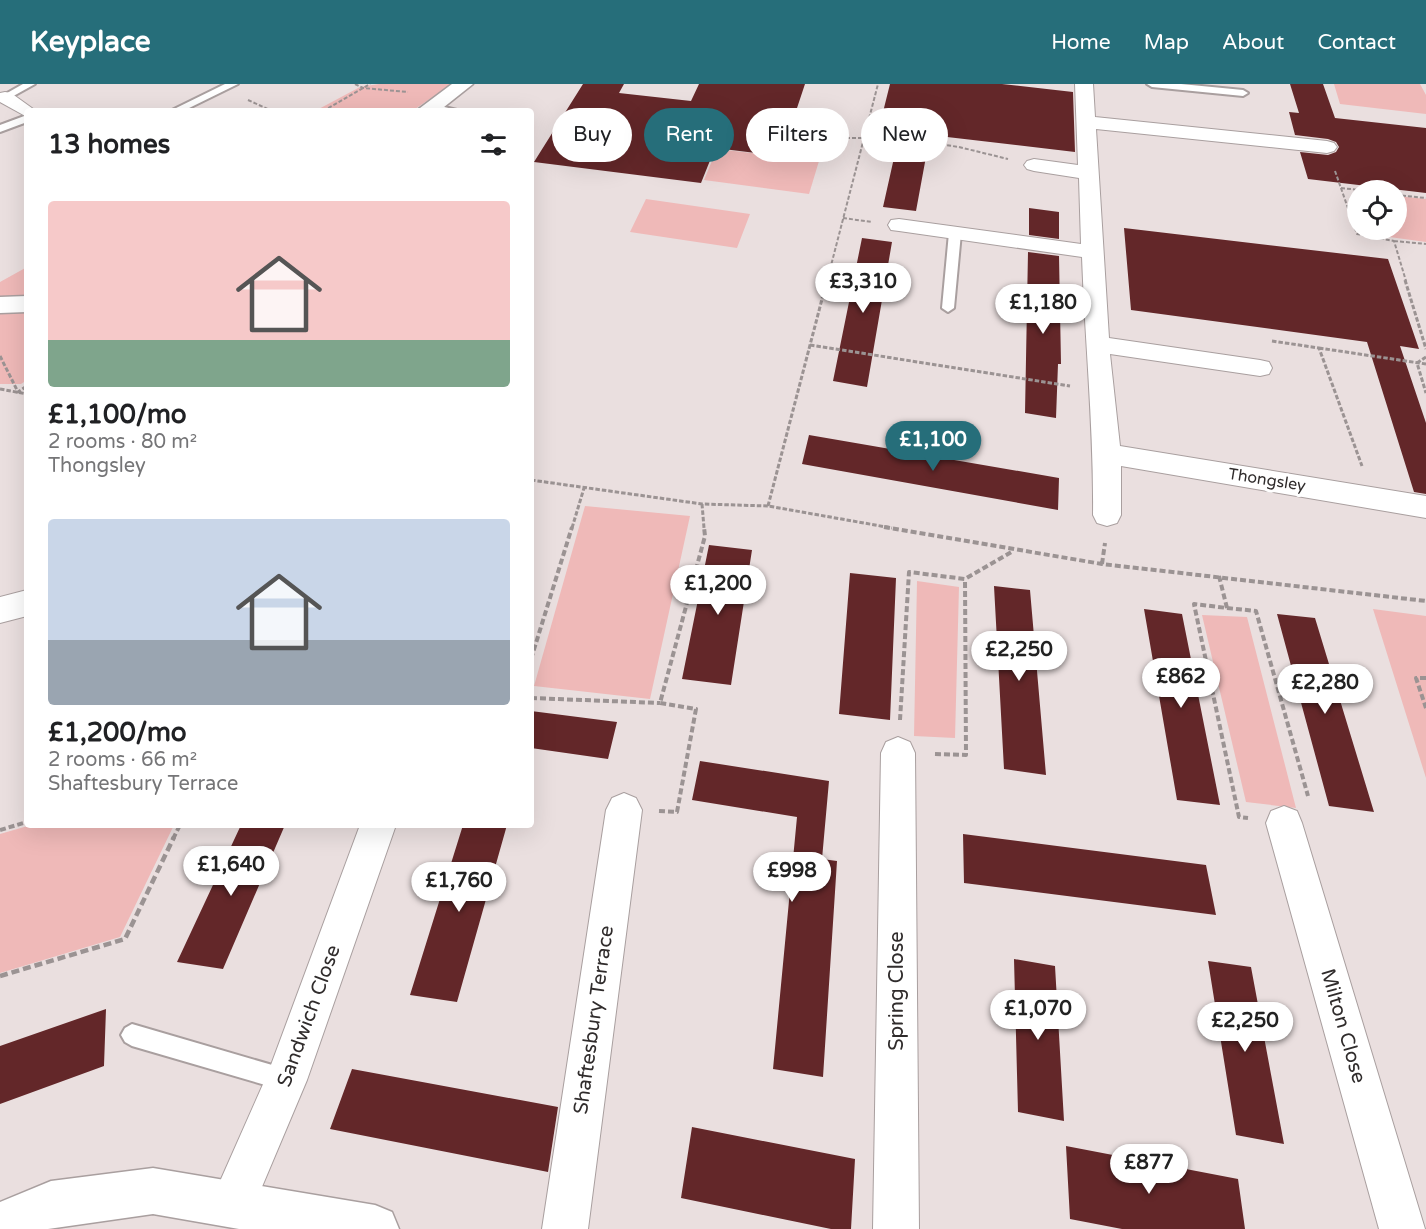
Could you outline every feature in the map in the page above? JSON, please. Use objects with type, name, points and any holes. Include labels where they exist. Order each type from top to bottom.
[{"type":"street","points":[[430,108],[464,84]]},
{"type":"street","points":[[1084,84],[1097,344],[1107,454],[1107,515]]},
{"type":"street","points":[[5,97],[24,109]]},
{"type":"street","points":[[1086,123],[1327,147]]},
{"type":"street","points":[[1034,165],[1089,173]]},
{"type":"street","points":[[899,225],[1093,252]]},
{"type":"street","points":[[0,305],[24,304]]},
{"type":"street","points":[[1097,344],[1260,368]]},
{"type":"street","name":"Thongsley","points":[[1107,454],[1426,507]]},
{"type":"street","points":[[0,610],[24,604]]},
{"type":"street","name":"Spring Close","points":[[896,1229],[898,753]]},
{"type":"street","name":"Shaftesbury Terrace","points":[[565,1229],[624,810]]},
{"type":"street","name":"Milton Close","points":[[1284,823],[1402,1229]]},
{"type":"street","name":"Sandwich Close","points":[[232,1204],[286,1080],[377,828]]},
{"type":"street","points":[[0,1226],[51,1204],[153,1191],[375,1229]]},
{"type":"lane","points":[[5,97],[30,84]]},
{"type":"lane","points":[[181,108],[233,84]]},
{"type":"lane","points":[[1152,84],[1243,93]]},
{"type":"lane","points":[[0,129],[24,119]]},
{"type":"lane","points":[[948,308],[955,233]]},
{"type":"lane","points":[[132,1035],[286,1080]]},
{"type":"path","points":[[355,84],[363,88],[418,93]]},
{"type":"path","points":[[328,108],[370,84]]},
{"type":"path","points":[[871,108],[878,84]]},
{"type":"path","points":[[948,145],[1034,165]]},
{"type":"path","points":[[768,506],[861,146]]},
{"type":"path","points":[[1327,147],[1347,206]]},
{"type":"path","points":[[1341,188],[1347,189]]},
{"type":"path","points":[[1407,196],[1426,198]]},
{"type":"path","points":[[1426,244],[1394,240],[1426,349]]},
{"type":"path","points":[[1260,368],[1255,338],[1426,364]]},
{"type":"path","points":[[810,345],[1102,391]]},
{"type":"path","points":[[1319,348],[1373,497]]},
{"type":"path","points":[[0,356],[18,393]]},
{"type":"path","points":[[1417,363],[1426,357]]},
{"type":"path","points":[[1417,363],[1426,393]]},
{"type":"path","points":[[18,393],[24,389]]},
{"type":"path","points":[[0,390],[24,394]]},
{"type":"path","points":[[534,480],[702,504],[768,506],[1102,564],[1426,601]]},
{"type":"path","points":[[534,649],[584,488]]},
{"type":"path","points":[[660,703],[705,536],[702,504]]},
{"type":"path","points":[[965,579],[966,755],[898,753],[909,572],[965,579],[1013,550]]},
{"type":"path","points":[[1219,576],[1227,608]]},
{"type":"path","points":[[1194,604],[1227,608],[1256,611],[1317,828],[1239,817],[1194,604]]},
{"type":"path","points":[[1426,678],[1416,678],[1426,708]]},
{"type":"path","points":[[534,698],[660,703],[696,709],[677,812],[624,810]]},
{"type":"path","points":[[0,830],[24,823]]},
{"type":"path","points":[[0,976],[125,939],[179,828]]},
{"type":"shaded area","points":[[379,84],[452,84],[416,108],[321,108],[360,87]]},
{"type":"shaded area","points":[[1334,84],[1420,84],[1426,95],[1426,114],[1340,104]]},
{"type":"shaded area","points":[[734,151],[746,152],[746,162],[819,162],[809,194],[704,180],[712,162],[734,162]]},
{"type":"shaded area","points":[[1407,197],[1426,199],[1426,242],[1407,239]]},
{"type":"shaded area","points":[[646,199],[750,214],[737,248],[630,232]]},
{"type":"shaded area","points":[[24,269],[24,382],[21,384],[0,384],[0,282]]},
{"type":"shaded area","points":[[585,506],[690,516],[650,699],[534,686]]},
{"type":"shaded area","points":[[917,581],[959,587],[955,738],[914,736]]},
{"type":"shaded area","points":[[1373,609],[1426,616],[1426,778]]},
{"type":"shaded area","points":[[1202,615],[1247,617],[1296,808],[1246,802]]},
{"type":"shaded area","points":[[24,827],[173,828],[120,937],[0,973],[0,834]]},
{"type":"building","points":[[583,84],[624,84],[619,93],[691,101],[699,84],[805,84],[797,108],[746,108],[746,152],[734,150],[734,108],[644,108],[644,162],[709,162],[701,183],[534,162],[552,133],[552,162],[632,162],[632,108],[568,108]]},
{"type":"building","points":[[890,84],[1002,84],[1073,92],[1075,152],[948,137],[948,108],[884,108]]},
{"type":"building","points":[[1290,84],[1323,84],[1335,118],[1426,128],[1426,193],[1407,191],[1407,180],[1347,180],[1347,184],[1308,179],[1300,152],[1328,155],[1336,152],[1339,147],[1336,142],[1328,139],[1295,135],[1289,112],[1299,113]]},
{"type":"building","points":[[893,162],[925,162],[916,211],[883,207]]},
{"type":"building","points":[[1029,208],[1059,212],[1059,239],[1029,235]]},
{"type":"building","points":[[1124,228],[1388,259],[1419,349],[1400,346],[1426,423],[1426,494],[1414,492],[1367,342],[1131,310]]},
{"type":"building","points":[[862,238],[892,242],[867,387],[833,381]]},
{"type":"building","points":[[1028,252],[1059,256],[1061,364],[1058,364],[1056,418],[1025,413]]},
{"type":"building","points":[[809,435],[1059,478],[1058,510],[802,464]]},
{"type":"building","points":[[709,545],[752,550],[731,685],[682,679]]},
{"type":"building","points":[[850,573],[896,578],[890,720],[839,714]]},
{"type":"building","points":[[994,586],[1030,590],[1046,775],[1004,769]]},
{"type":"building","points":[[1144,609],[1182,614],[1220,805],[1177,800]]},
{"type":"building","points":[[1277,614],[1315,618],[1374,812],[1329,806]]},
{"type":"building","points":[[534,711],[617,722],[608,759],[534,748]]},
{"type":"building","points":[[700,761],[829,781],[822,859],[837,861],[823,1077],[773,1069],[797,817],[692,800]]},
{"type":"building","points":[[240,828],[284,828],[223,969],[177,962]]},
{"type":"building","points":[[462,828],[506,828],[457,1002],[410,995]]},
{"type":"building","points":[[963,834],[1206,865],[1216,915],[964,883]]},
{"type":"building","points":[[1014,959],[1055,966],[1064,1121],[1018,1112]]},
{"type":"building","points":[[1208,961],[1251,967],[1284,1144],[1236,1135]]},
{"type":"building","points":[[106,1009],[104,1066],[0,1104],[0,1046]]},
{"type":"building","points":[[352,1069],[558,1107],[548,1172],[330,1129]]},
{"type":"building","points":[[692,1127],[855,1159],[851,1229],[831,1229],[681,1198]]},
{"type":"building","points":[[1066,1146],[1238,1179],[1245,1229],[1122,1229],[1070,1219]]}]
